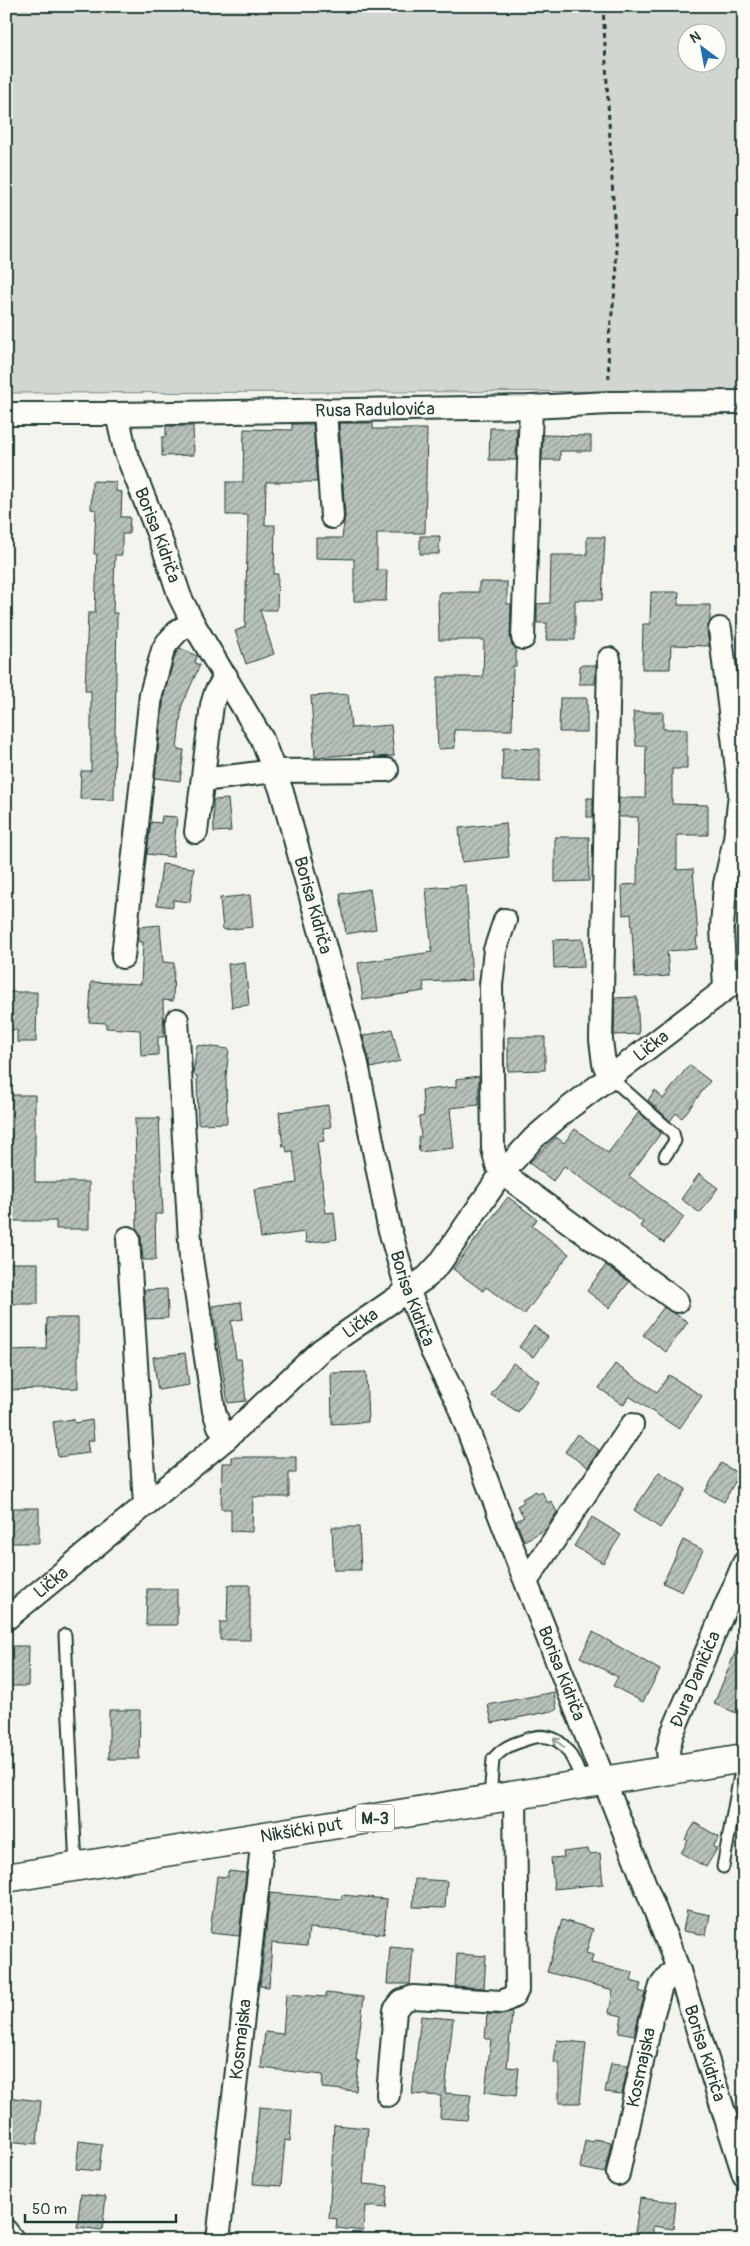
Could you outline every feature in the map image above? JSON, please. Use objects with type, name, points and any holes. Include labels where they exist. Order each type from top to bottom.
[{"type":"main road","name":"Nikšićki put","points":[[6,1878],[743,1758]]},
{"type":"street","name":"Rusa Radulovića","points":[[6,414],[117,414],[531,407],[610,403],[744,402]]},
{"type":"street","points":[[523,638],[531,407]]},
{"type":"street","points":[[325,410],[332,517]]},
{"type":"street","name":"Borisa Kidriča","points":[[117,414],[125,450],[163,546],[180,597],[192,623],[262,738],[274,771],[290,819],[357,1064],[389,1227],[408,1291],[432,1351],[457,1401],[500,1516],[527,1580],[594,1783],[679,1971],[744,2175]]},
{"type":"street","points":[[123,957],[151,694],[163,650],[167,643],[179,630],[192,623]]},
{"type":"street","points":[[720,629],[740,794],[735,839],[725,884],[722,928],[725,989]]},
{"type":"street","points":[[609,659],[601,1040],[604,1064],[610,1077]]},
{"type":"street","points":[[196,832],[212,705],[216,692],[226,676]]},
{"type":"street","points":[[203,780],[274,771],[387,770]]},
{"type":"street","points":[[505,920],[495,950],[491,985],[493,1148],[497,1164],[502,1173],[677,1301]]},
{"type":"street","name":"Lička","points":[[6,1619],[227,1438],[321,1350],[427,1277],[440,1263],[502,1173],[534,1138],[610,1077],[744,975]]},
{"type":"street","points":[[177,1020],[191,1258],[214,1411],[219,1426],[227,1438]]},
{"type":"street","points":[[128,1238],[145,1505]]},
{"type":"street","points":[[527,1580],[632,1425]]},
{"type":"street","name":"Đura Daničića","points":[[670,1770],[668,1750],[672,1734],[744,1563]]},
{"type":"street","points":[[388,2095],[395,2010],[402,2001],[413,1997],[502,2002],[514,1996],[517,1990],[502,1797]]},
{"type":"street","name":"Kosmajska","points":[[218,2240],[263,1837]]},
{"type":"street","name":"Kosmajska","points":[[618,2174],[651,2020],[661,1986],[669,1975],[679,1971]]},
{"type":"street","points":[[6,2231],[13,2240]]},
{"type":"lane","points":[[610,1077],[673,1133],[675,1141],[665,1156]]},
{"type":"lane","points":[[65,1635],[76,1867]]},
{"type":"lane","points":[[502,1797],[493,1759],[504,1748],[533,1736],[552,1736],[567,1750],[594,1783]]},
{"type":"lane","points":[[723,1866],[741,1786],[743,1758]]},
{"type":"path","points":[[603,6],[617,275],[608,344],[610,403]]},
{"type":"shaded area","points":[[6,6],[744,6],[744,391],[6,393]]},
{"type":"building","points":[[339,423],[373,423],[373,429],[427,429],[425,533],[377,533],[377,570],[387,570],[386,601],[354,601],[354,559],[316,558],[316,538],[342,538],[345,516]]},
{"type":"building","points":[[292,424],[313,424],[317,482],[266,482],[265,525],[275,525],[274,574],[278,574],[277,610],[260,610],[274,654],[246,664],[235,631],[245,627],[248,515],[226,515],[226,482],[243,482],[244,429],[292,430]]},
{"type":"building","points":[[166,426],[193,426],[194,455],[162,456],[162,437],[166,437]]},
{"type":"building","points":[[490,428],[517,428],[516,460],[489,460]]},
{"type":"building","points":[[543,435],[591,436],[591,451],[560,451],[560,460],[542,460]]},
{"type":"building","points":[[92,481],[116,482],[116,491],[122,492],[121,517],[130,517],[129,534],[122,534],[122,555],[115,555],[113,613],[117,613],[114,800],[80,799],[81,771],[91,771],[91,691],[85,691],[88,613],[95,613],[97,554],[94,554],[96,510],[91,509]]},
{"type":"building","points":[[420,536],[440,536],[439,554],[420,554]]},
{"type":"building","points":[[587,537],[605,537],[602,600],[575,600],[575,640],[546,640],[547,623],[537,623],[537,604],[550,603],[551,555],[587,555]]},
{"type":"building","points":[[479,582],[507,582],[507,604],[511,604],[510,638],[512,645],[516,649],[516,666],[513,666],[512,730],[454,730],[455,748],[438,749],[436,699],[438,677],[483,677],[484,640],[439,640],[438,595],[440,592],[479,592]]},
{"type":"building","points":[[651,592],[679,592],[678,605],[710,605],[710,622],[707,630],[709,646],[671,645],[670,669],[642,669],[643,624],[650,624]]},
{"type":"building","points":[[180,648],[197,656],[195,663],[200,665],[182,705],[177,749],[184,750],[180,781],[155,778],[164,696],[175,655]]},
{"type":"building","points":[[580,665],[596,665],[595,684],[579,684]]},
{"type":"building","points":[[348,694],[351,728],[391,725],[394,756],[375,757],[374,753],[315,757],[311,696]]},
{"type":"building","points":[[560,698],[587,698],[587,732],[559,732]]},
{"type":"building","points":[[633,712],[663,712],[663,729],[687,729],[687,769],[672,769],[672,804],[708,805],[708,835],[677,835],[677,870],[693,869],[698,937],[696,937],[697,949],[667,951],[669,976],[635,978],[631,914],[623,915],[622,885],[637,884],[638,817],[619,817],[619,798],[645,798],[646,746],[636,746]]},
{"type":"building","points":[[503,748],[540,749],[540,782],[502,781]]},
{"type":"building","points":[[587,798],[593,798],[593,817],[587,817]]},
{"type":"building","points":[[228,799],[231,831],[214,832],[213,800]]},
{"type":"building","points":[[162,816],[177,817],[173,857],[147,854],[151,822],[161,823]]},
{"type":"building","points":[[506,823],[509,857],[462,862],[459,828]]},
{"type":"building","points":[[555,837],[589,837],[589,881],[555,882]]},
{"type":"building","points":[[162,864],[194,868],[190,902],[173,900],[173,907],[157,905]]},
{"type":"building","points":[[466,885],[472,980],[423,982],[424,991],[363,1000],[358,963],[432,952],[426,888]]},
{"type":"building","points":[[370,889],[376,929],[346,934],[340,894]]},
{"type":"building","points":[[250,895],[253,927],[223,930],[220,898]]},
{"type":"building","points":[[160,925],[163,962],[174,963],[173,1001],[163,1000],[164,1037],[158,1037],[158,1055],[141,1056],[140,1030],[106,1028],[106,1023],[89,1022],[91,982],[141,984],[143,942],[139,942],[139,927]]},
{"type":"building","points":[[583,939],[584,967],[554,968],[553,940]]},
{"type":"building","points":[[245,962],[249,1005],[232,1007],[228,964]]},
{"type":"building","points":[[6,992],[37,992],[36,1042],[17,1042],[17,1030],[6,1030]]},
{"type":"building","points":[[637,997],[639,1034],[614,1035],[615,998]]},
{"type":"building","points":[[392,1029],[400,1061],[371,1068],[363,1036]]},
{"type":"building","points":[[508,1037],[545,1037],[545,1070],[508,1071]]},
{"type":"building","points":[[197,1045],[229,1049],[226,1076],[227,1123],[198,1124],[197,1076],[193,1074]]},
{"type":"building","points":[[689,1065],[710,1081],[682,1118],[676,1113],[670,1121],[648,1100],[655,1090],[663,1099]]},
{"type":"building","points":[[479,1076],[479,1105],[450,1108],[454,1148],[419,1152],[418,1137],[421,1137],[419,1117],[424,1116],[422,1090],[456,1087],[456,1079]]},
{"type":"building","points":[[6,1095],[35,1095],[35,1182],[89,1182],[89,1229],[56,1229],[56,1221],[6,1221]]},
{"type":"building","points":[[328,1105],[331,1127],[323,1128],[324,1141],[317,1142],[326,1213],[334,1212],[337,1239],[306,1243],[305,1232],[261,1238],[254,1189],[297,1183],[293,1151],[287,1152],[286,1146],[283,1147],[279,1112]]},
{"type":"building","points":[[639,1112],[661,1133],[629,1176],[684,1217],[664,1243],[640,1226],[643,1222],[564,1166],[553,1181],[529,1163],[556,1137],[564,1143],[575,1129],[608,1153]]},
{"type":"building","points":[[135,1118],[159,1118],[163,1214],[155,1214],[156,1260],[143,1260],[141,1237],[137,1229]]},
{"type":"building","points":[[699,1174],[718,1188],[700,1213],[681,1199]]},
{"type":"building","points":[[508,1197],[537,1219],[532,1226],[569,1254],[524,1315],[486,1287],[483,1291],[453,1269]]},
{"type":"building","points":[[6,1263],[38,1263],[38,1304],[6,1304]]},
{"type":"building","points":[[606,1265],[629,1282],[609,1308],[587,1291]]},
{"type":"building","points":[[167,1289],[168,1318],[146,1319],[144,1290]]},
{"type":"building","points":[[241,1302],[243,1319],[231,1321],[236,1359],[241,1359],[246,1401],[228,1403],[212,1306]]},
{"type":"building","points":[[664,1307],[688,1322],[666,1352],[643,1335]]},
{"type":"building","points":[[47,1318],[78,1318],[78,1388],[6,1390],[6,1350],[46,1349]]},
{"type":"building","points":[[534,1326],[548,1337],[533,1357],[519,1347]]},
{"type":"building","points":[[185,1353],[189,1385],[158,1390],[153,1357]]},
{"type":"building","points":[[513,1363],[539,1381],[518,1412],[491,1395]]},
{"type":"building","points":[[615,1364],[657,1392],[669,1375],[702,1396],[679,1429],[629,1396],[623,1405],[599,1388]]},
{"type":"building","points":[[366,1372],[368,1422],[332,1424],[331,1373]]},
{"type":"building","points":[[74,1419],[74,1423],[92,1420],[94,1440],[87,1441],[89,1453],[58,1457],[53,1422]]},
{"type":"building","points":[[577,1434],[599,1450],[588,1467],[565,1452]]},
{"type":"building","points":[[232,1457],[296,1457],[296,1473],[289,1473],[289,1497],[253,1497],[252,1532],[231,1531],[231,1509],[221,1509],[222,1463],[232,1463]]},
{"type":"building","points":[[721,1463],[739,1474],[724,1502],[705,1492]]},
{"type":"building","points":[[659,1472],[686,1489],[660,1528],[634,1510]]},
{"type":"building","points":[[536,1491],[538,1494],[542,1492],[548,1503],[551,1501],[557,1512],[546,1529],[524,1541],[516,1521],[524,1517],[517,1506],[524,1502],[522,1499]]},
{"type":"building","points":[[6,1508],[39,1508],[39,1543],[6,1543]]},
{"type":"building","points":[[592,1517],[621,1535],[603,1563],[574,1546]]},
{"type":"building","points":[[332,1527],[359,1527],[361,1570],[334,1570]]},
{"type":"building","points":[[683,1540],[703,1550],[682,1592],[663,1583]]},
{"type":"building","points":[[228,1585],[250,1585],[250,1640],[220,1640],[220,1622],[227,1622]]},
{"type":"building","points":[[147,1589],[177,1589],[177,1625],[146,1625]]},
{"type":"building","points":[[593,1632],[660,1670],[643,1702],[613,1686],[618,1677],[580,1657]]},
{"type":"building","points":[[744,1633],[744,1716],[714,1704]]},
{"type":"building","points":[[6,1646],[29,1646],[28,1686],[6,1686]]},
{"type":"building","points":[[554,1692],[557,1710],[492,1723],[488,1705]]},
{"type":"building","points":[[109,1710],[140,1710],[139,1759],[109,1759]]},
{"type":"building","points":[[695,1823],[719,1837],[713,1847],[717,1849],[706,1867],[681,1853],[688,1841],[685,1839]]},
{"type":"building","points":[[588,1849],[589,1854],[600,1853],[603,1884],[554,1889],[551,1858],[564,1857],[563,1852]]},
{"type":"building","points":[[228,1871],[246,1873],[239,1936],[210,1933],[217,1876],[228,1877]]},
{"type":"building","points":[[415,1879],[447,1881],[445,1908],[413,1907]]},
{"type":"building","points":[[270,1893],[341,1899],[342,1895],[387,1899],[384,1934],[309,1928],[307,1946],[272,1943],[269,1987],[260,1986]]},
{"type":"building","points":[[687,1910],[710,1915],[706,1935],[683,1931]]},
{"type":"building","points":[[562,1920],[593,1929],[586,1953],[593,1955],[591,1963],[633,1972],[631,1981],[641,1984],[639,1991],[645,1993],[634,2035],[619,2032],[622,2016],[609,2013],[613,1990],[547,1972]]},
{"type":"building","points":[[390,1947],[413,1949],[410,1984],[387,1984]]},
{"type":"building","points":[[457,1954],[486,1956],[484,1988],[455,1986]]},
{"type":"building","points":[[326,1993],[364,1997],[356,2060],[359,2061],[356,2091],[322,2088],[323,2075],[261,2068],[265,2032],[283,2034],[286,1994],[326,1997]]},
{"type":"building","points":[[512,2013],[507,2067],[519,2068],[516,2096],[485,2092],[491,2039],[485,2039],[487,2014],[501,2015]]},
{"type":"building","points":[[421,2016],[453,2019],[445,2093],[471,2095],[467,2120],[440,2118],[441,2096],[412,2094]]},
{"type":"building","points":[[557,2040],[586,2043],[580,2103],[559,2103],[559,2063],[554,2063]]},
{"type":"building","points":[[611,2063],[628,2065],[622,2094],[605,2092]]},
{"type":"building","points":[[6,2097],[41,2101],[37,2144],[6,2141]]},
{"type":"building","points":[[259,2107],[292,2110],[290,2141],[285,2140],[281,2186],[253,2184]]},
{"type":"building","points":[[334,2125],[368,2128],[363,2184],[388,2186],[386,2208],[365,2206],[363,2231],[336,2228],[337,2219],[329,2218]]},
{"type":"building","points":[[594,2139],[611,2142],[605,2173],[580,2168],[585,2140],[593,2142]]},
{"type":"building","points":[[79,2141],[102,2144],[99,2171],[76,2169]]},
{"type":"building","points":[[81,2194],[106,2197],[102,2230],[77,2227]]},
{"type":"building","points":[[640,2198],[676,2202],[673,2229],[653,2226],[653,2240],[634,2240]]}]
